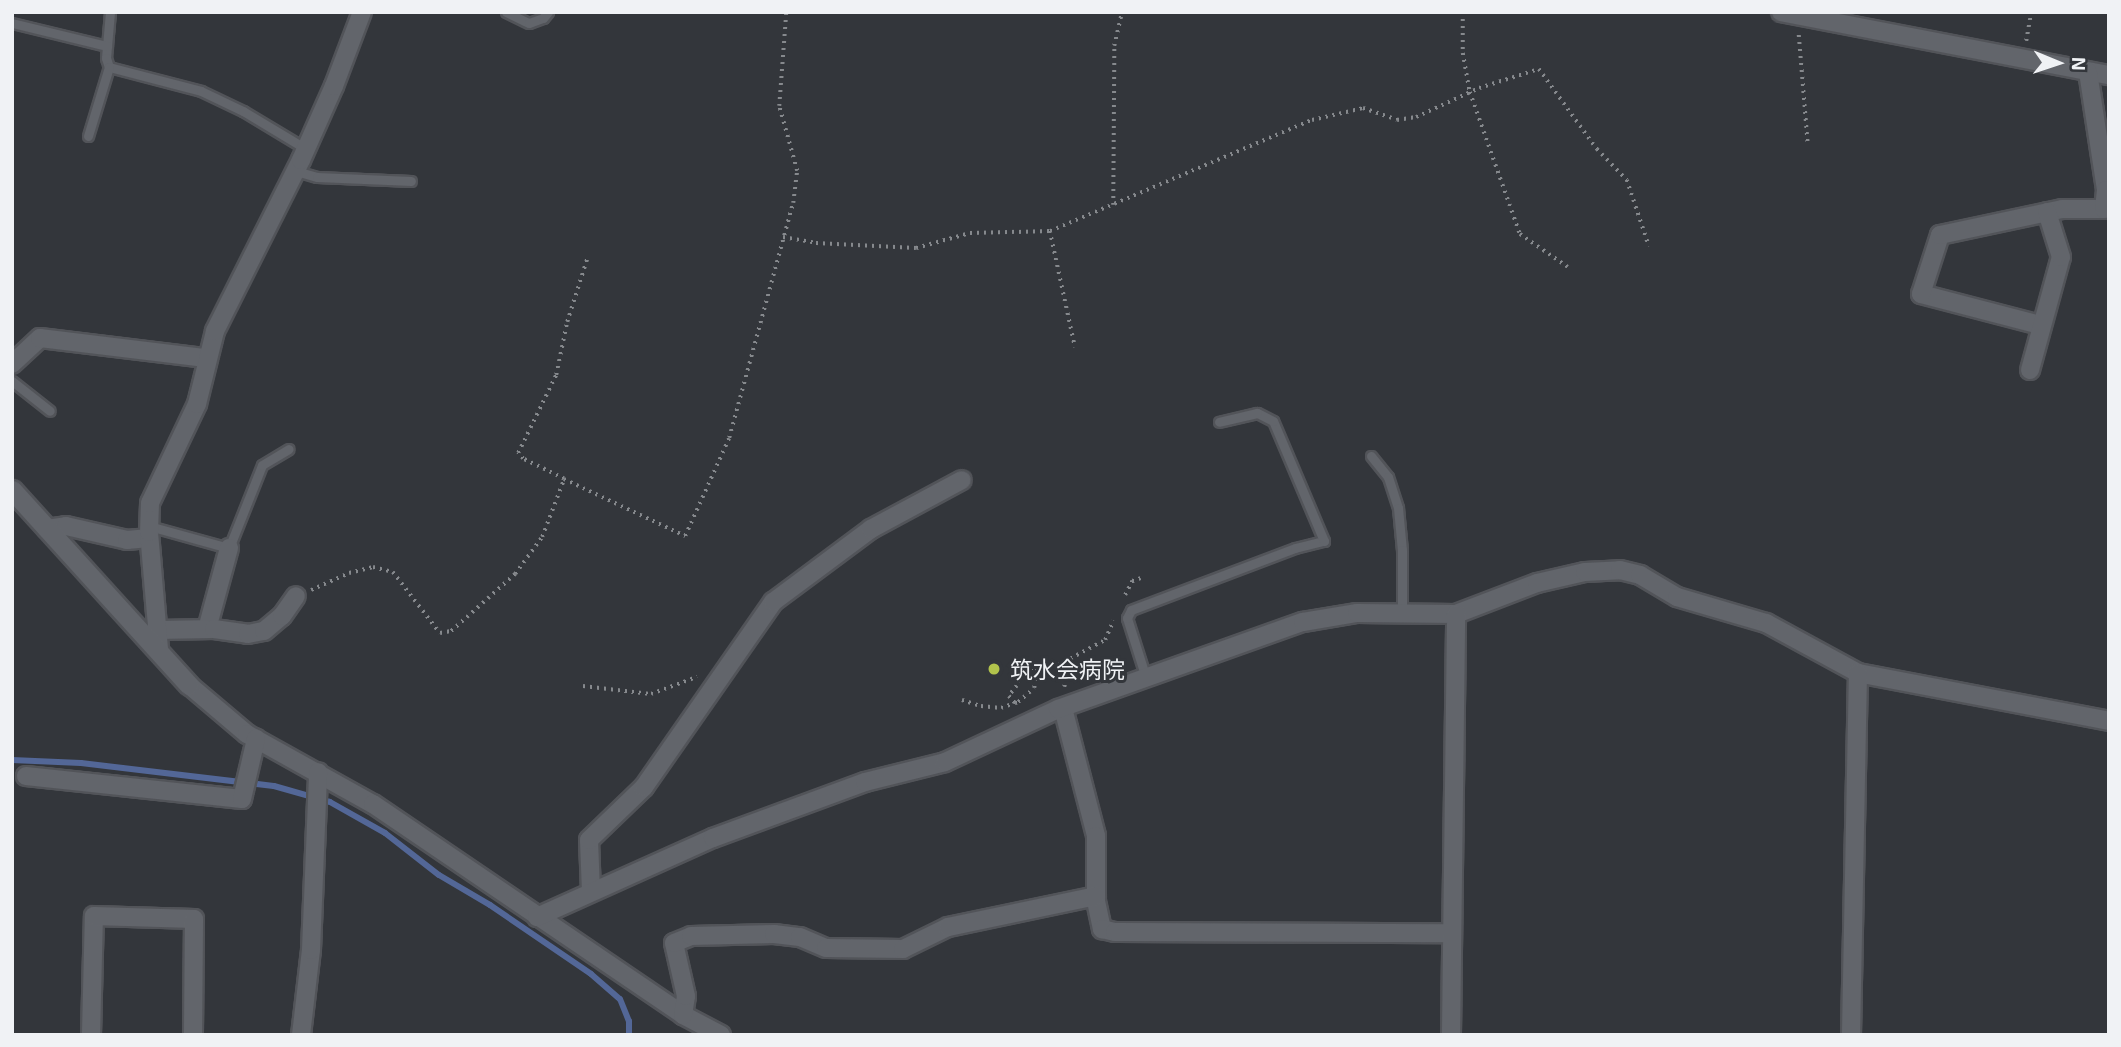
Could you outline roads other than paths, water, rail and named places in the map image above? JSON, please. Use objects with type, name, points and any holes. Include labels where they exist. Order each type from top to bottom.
[{"type":"street","points":[[158,639],[149,532],[150,503],[197,404],[206,358],[215,331],[296,172],[362,12]]},
{"type":"street","points":[[1789,14],[2109,75]]},
{"type":"street","points":[[2040,325],[1921,294],[1940,234],[2047,212],[2104,209],[2107,190],[2088,72]]},
{"type":"street","points":[[2030,370],[2040,325],[2061,257],[2047,212]]},
{"type":"street","points":[[12,364],[40,338],[206,358]]},
{"type":"street","points":[[591,892],[589,840],[644,788],[773,602],[871,529],[962,480]]},
{"type":"street","points":[[12,490],[47,529],[158,639],[189,685],[256,739],[318,777],[373,804],[683,1015],[721,1035]]},
{"type":"street","points":[[47,529],[66,526],[127,540],[149,532]]},
{"type":"street","points":[[207,629],[229,548]]},
{"type":"street","points":[[537,917],[713,838],[866,782],[956,758],[1063,708],[1303,622],[1357,613],[1456,614],[1537,583],[1584,572],[1620,570],[1640,575],[1677,597],[1766,623],[1858,673],[2109,721]]},
{"type":"street","points":[[158,639],[207,629],[248,634],[264,631],[282,616],[296,596]]},
{"type":"street","points":[[1451,1035],[1456,614]]},
{"type":"street","points":[[1851,1035],[1858,673]]},
{"type":"street","points":[[1063,708],[1096,836],[1096,896],[1102,929],[1115,932],[1452,933]]},
{"type":"street","points":[[26,776],[242,799],[256,739]]},
{"type":"street","points":[[301,1035],[311,950],[318,777]]},
{"type":"street","points":[[683,1015],[686,996],[674,943],[691,936],[774,934],[800,937],[826,948],[903,949],[948,927],[1096,896]]},
{"type":"street","points":[[91,1035],[93,916],[194,919],[193,1035]]},
{"type":"lane","points":[[88,136],[109,67],[107,46],[110,12]]},
{"type":"lane","points":[[506,12],[529,23],[543,18],[548,12]]},
{"type":"lane","points":[[12,23],[107,46]]},
{"type":"lane","points":[[109,67],[201,90],[306,149]]},
{"type":"lane","points":[[296,172],[317,177],[411,181]]},
{"type":"lane","points":[[12,381],[50,411]]},
{"type":"lane","points":[[1146,678],[1127,618],[1131,610],[1295,548],[1324,541],[1273,421],[1257,412],[1219,422]]},
{"type":"lane","points":[[149,532],[229,548],[262,465],[289,449]]},
{"type":"lane","points":[[1371,456],[1388,477],[1398,508],[1402,550],[1402,614]]},
{"type":"waterway","points":[[12,760],[81,763],[274,786],[330,802],[385,833],[439,875],[490,905],[591,974],[620,999],[629,1021],[629,1035]]},
{"type":"place","name":"筑水会病院","points":[[994,669]]}]
